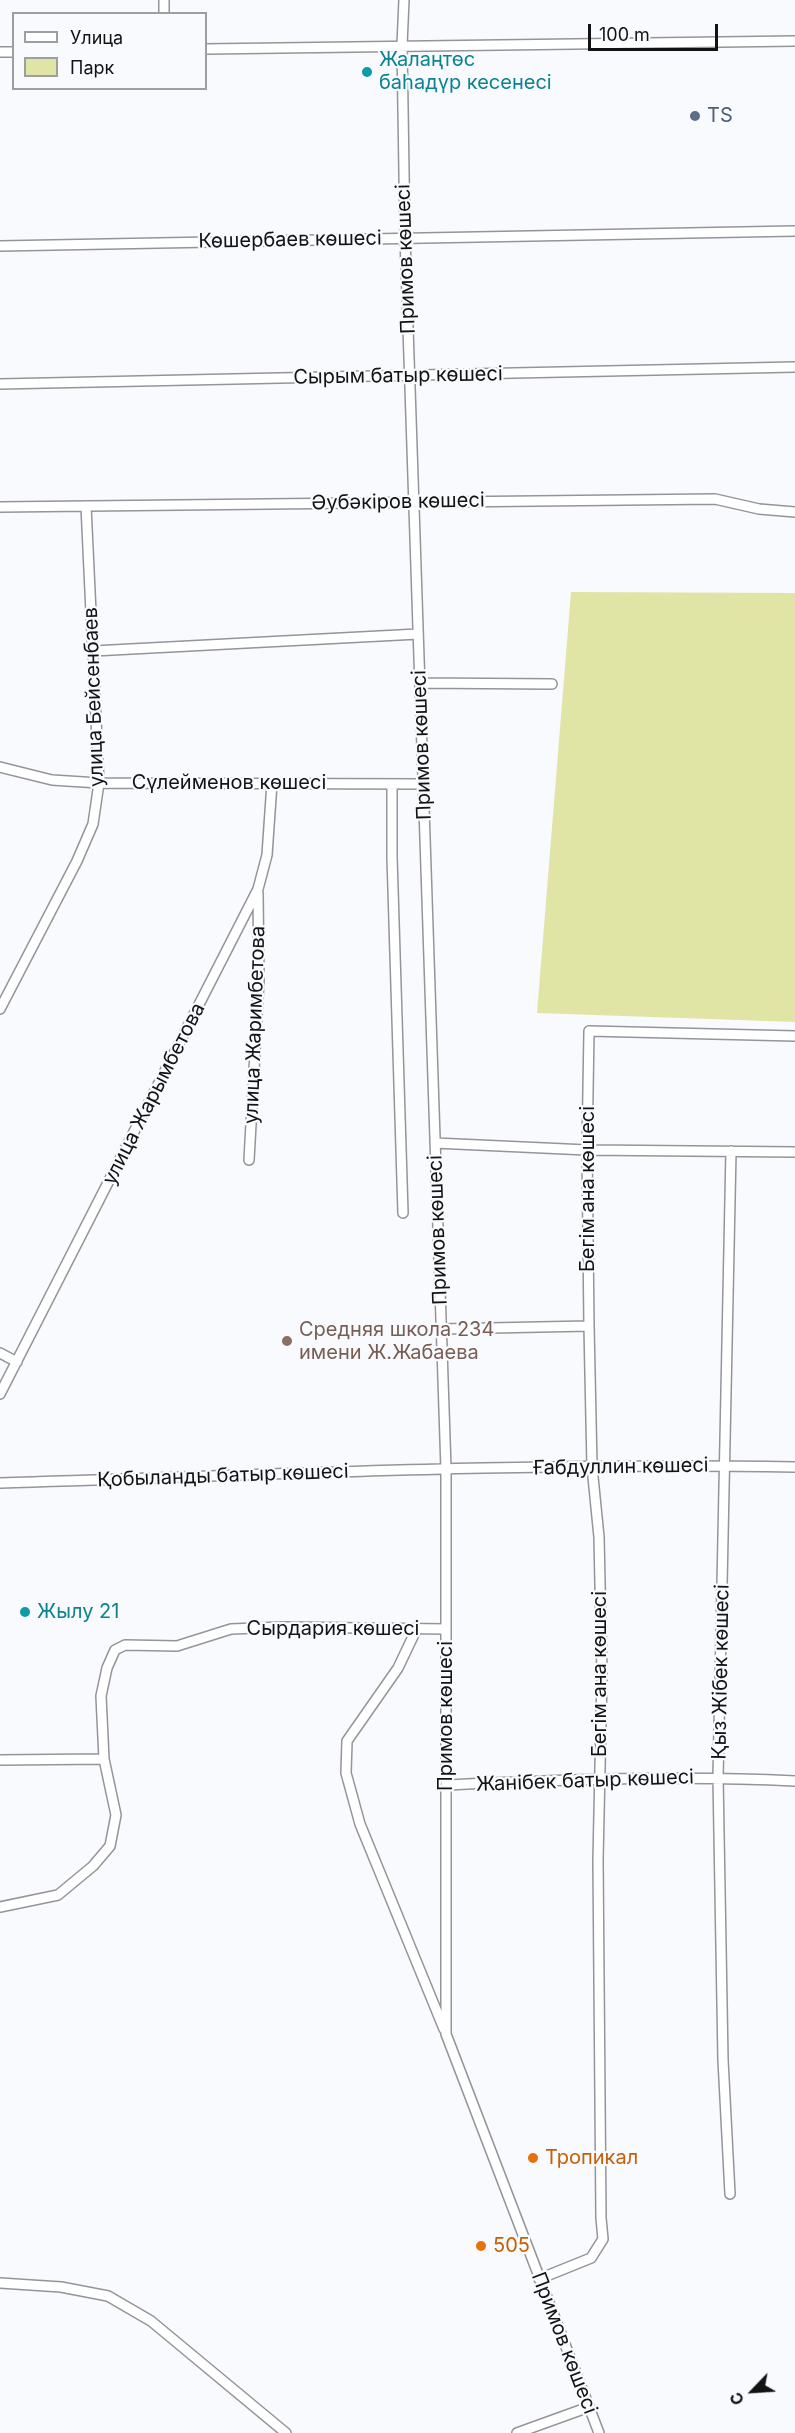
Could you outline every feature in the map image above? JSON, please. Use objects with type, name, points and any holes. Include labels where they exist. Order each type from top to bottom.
[{"type":"street","name":"Примов көшесі","points":[[404,0],[402,45],[405,237],[446,1469],[446,2034],[599,2433]]},
{"type":"street","points":[[207,49],[795,41]]},
{"type":"street","name":"Көшербаев көшесі","points":[[0,246],[795,231]]},
{"type":"street","name":"Сырым батыр көшесі","points":[[0,384],[795,367]]},
{"type":"street","name":"Әубәкіров көшесі","points":[[0,507],[715,500],[759,509],[795,512]]},
{"type":"street","name":"улица Бейсенбаев","points":[[0,1009],[77,861],[93,824],[99,783],[86,506]]},
{"type":"street","points":[[93,651],[418,633]]},
{"type":"street","points":[[420,682],[552,684]]},
{"type":"street","name":"Сүлейменов көшесі","points":[[0,767],[52,780],[99,783],[423,784]]},
{"type":"street","name":"улица Жарымбетова","points":[[0,1394],[258,889],[267,855],[272,783]]},
{"type":"street","points":[[392,784],[403,1213]]},
{"type":"street","name":"улица Жаримбетова","points":[[249,1160],[259,980],[258,889]]},
{"type":"street","name":"Бегім ана көшесі","points":[[539,2279],[591,2258],[603,2239],[598,1860],[602,1675],[598,1537],[592,1467],[589,1326],[587,1150],[589,1031],[795,1036]]},
{"type":"street","points":[[435,1143],[587,1150],[795,1152]]},
{"type":"street","name":"Қыз Жібек көшесі","points":[[730,2194],[723,2060],[718,1777],[731,1151]]},
{"type":"street","points":[[441,1329],[589,1326]]},
{"type":"street","points":[[0,1353],[16,1362]]},
{"type":"street","name":"Ғабдуллин көшесі","points":[[446,1469],[795,1467]]},
{"type":"street","name":"Қобыланды батыр көшесі","points":[[0,1483],[446,1469]]},
{"type":"street","name":"Сырдария көшесі","points":[[104,1759],[101,1696],[115,1650],[125,1645],[177,1646],[231,1629],[282,1627],[446,1629]]},
{"type":"street","points":[[417,1628],[398,1668],[347,1741],[346,1773],[360,1824],[446,2034]]},
{"type":"street","points":[[0,1760],[104,1759],[116,1815],[110,1846],[93,1866],[58,1894],[0,1907]]},
{"type":"street","name":"Жанібек батыр көшесі","points":[[446,1785],[600,1778],[718,1777],[795,1781]]},
{"type":"street","points":[[0,2283],[61,2287],[108,2296],[151,2321],[286,2433]]},
{"type":"street","points":[[517,2433],[589,2407]]},
{"type":"green space","points":[[571,592],[795,593],[795,1022],[537,1013]]},
{"type":"place","name":"Жалаңтөс баһадүр кесенесі","points":[[367,72]]},
{"type":"place","name":"TS","points":[[695,116]]},
{"type":"place","name":"Средняя школа 234 имени Ж.Жабаева","points":[[287,1341]]},
{"type":"place","name":"Жылу 21","points":[[25,1612]]},
{"type":"place","name":"Тропикал","points":[[533,2158]]},
{"type":"place","name":"505","points":[[481,2246]]}]
